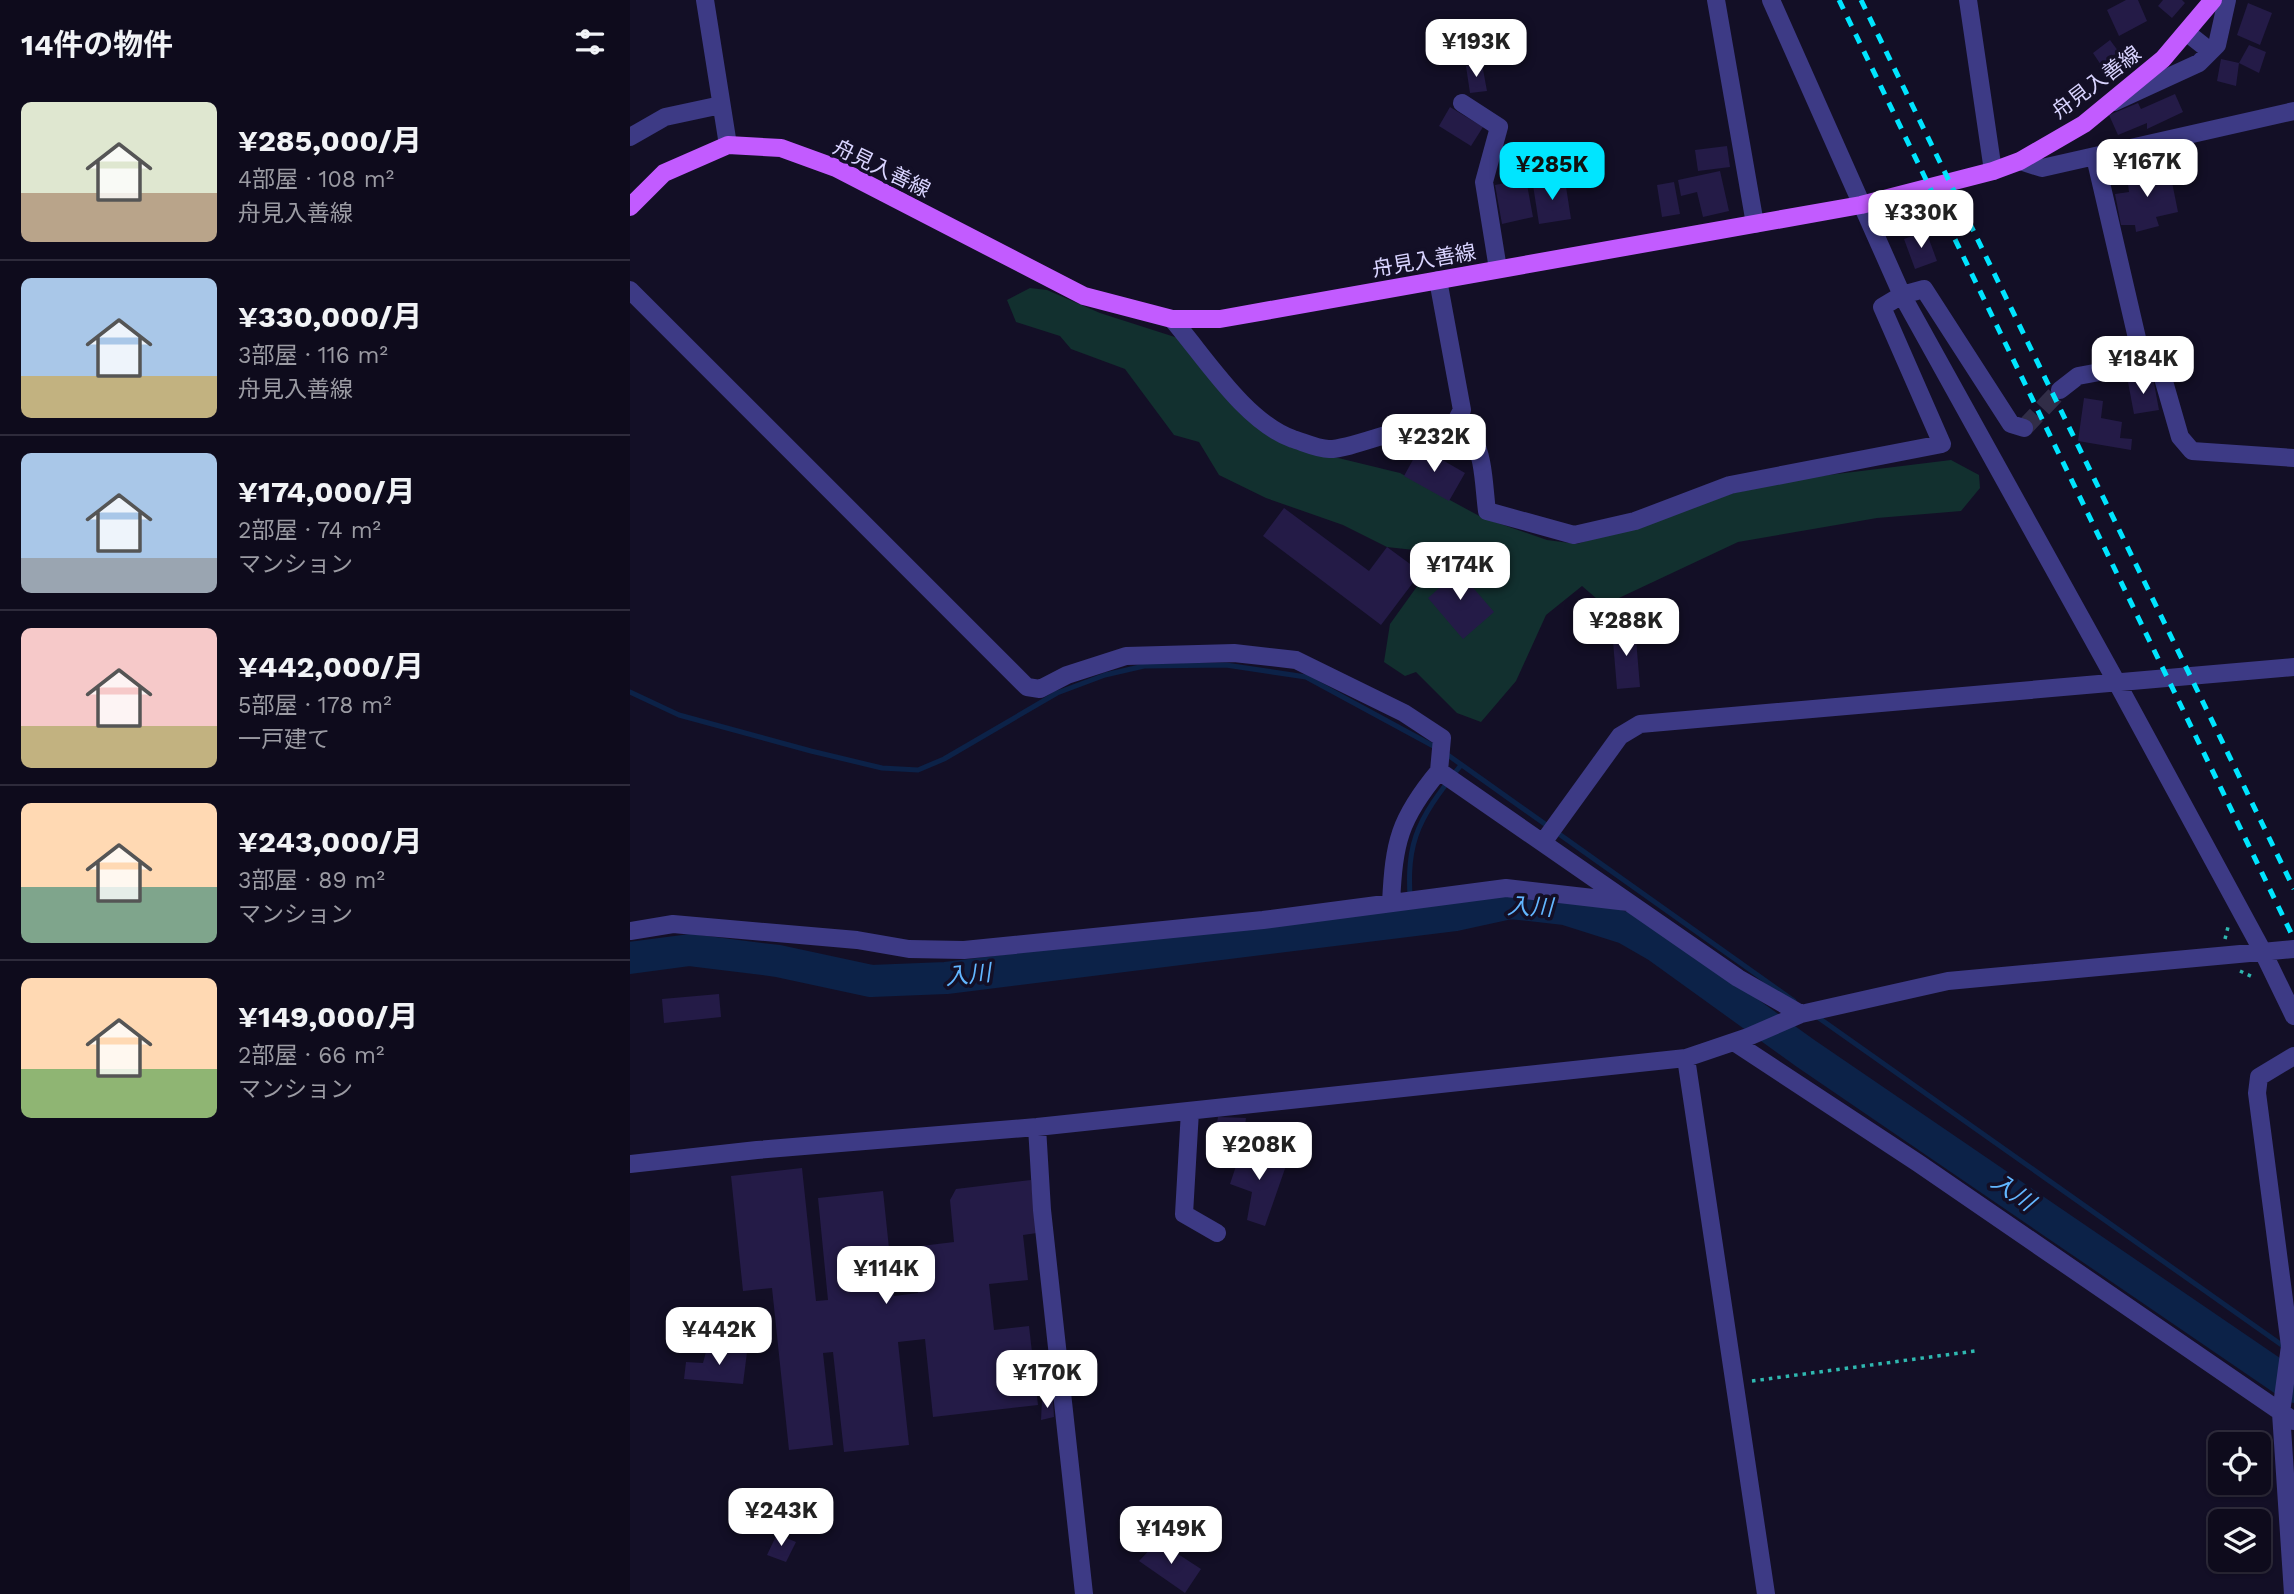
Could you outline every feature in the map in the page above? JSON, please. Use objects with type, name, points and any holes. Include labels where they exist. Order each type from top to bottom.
[{"type":"main road","name":"舟見入善線","points":[[630,206],[664,173],[728,145],[781,148],[836,168],[1083,296],[1172,319],[1220,319],[1861,205],[1993,172],[2020,161],[2084,124],[2163,59],[2213,0]]},
{"type":"street","points":[[705,0],[728,145]]},
{"type":"street","points":[[1716,0],[1755,224]]},
{"type":"street","points":[[1772,0],[1902,295],[2116,681],[2263,952],[2294,1016]]},
{"type":"street","points":[[1968,0],[1993,172]]},
{"type":"street","points":[[2105,107],[2199,63],[2217,44],[2227,0]]},
{"type":"street","points":[[2186,32],[2210,51]]},
{"type":"street","points":[[1462,103],[1499,127],[1484,182],[1499,269]]},
{"type":"street","points":[[630,137],[665,117],[721,105]]},
{"type":"street","points":[[2020,161],[2042,168],[2294,111]]},
{"type":"street","points":[[2095,157],[2143,364]]},
{"type":"street","points":[[1438,280],[1462,410],[1454,425]]},
{"type":"street","points":[[1172,319],[1258,420],[1290,438],[1328,449],[1432,423],[1454,425],[1472,436],[1478,455],[1487,511],[1574,536],[1635,522],[1730,485],[1942,444],[1882,307],[1902,295],[1924,289],[2011,424],[2024,428]]},
{"type":"street","points":[[630,290],[1027,687],[1040,689],[1067,675],[1126,656],[1234,653],[1296,660],[1404,713],[1443,737],[1439,771],[1417,797],[1394,848],[1391,903]]},
{"type":"street","points":[[2060,390],[2078,376],[2143,364],[2161,371],[2180,437],[2192,451],[2294,458]]},
{"type":"street","points":[[1544,841],[1620,736],[1640,724],[2294,667]]},
{"type":"street","points":[[1439,771],[1795,1016]]},
{"type":"street","points":[[630,931],[673,924],[831,937],[909,949],[964,950],[1506,888],[1628,902]]},
{"type":"street","points":[[630,1164],[757,1150],[1037,1127],[1686,1058],[1795,1016],[1948,981],[2294,949]]},
{"type":"street","points":[[1741,1039],[1918,1163],[2286,1411]]},
{"type":"street","points":[[2293,1594],[2286,1411],[2291,1340],[2285,1243],[2257,1093],[2259,1077],[2294,1056]]},
{"type":"street","points":[[1686,1058],[1766,1594]]},
{"type":"street","points":[[1191,1111],[1184,1214],[1217,1233]]},
{"type":"street","points":[[1037,1127],[1042,1210],[1084,1594]]},
{"type":"path","points":[[2232,915],[2225,937],[2229,965],[2262,982]]},
{"type":"path","points":[[1733,1383],[1975,1351]]},
{"type":"green space","points":[[1030,288],[1047,290],[1100,313],[1181,339],[1293,447],[1400,473],[1483,518],[1547,540],[1577,544],[1734,493],[1804,478],[1951,460],[1979,475],[1980,488],[1961,511],[1877,518],[1738,542],[1604,605],[1582,586],[1546,615],[1516,681],[1481,722],[1457,713],[1416,672],[1405,676],[1384,662],[1390,624],[1431,567],[1414,550],[1387,547],[1343,525],[1266,498],[1219,475],[1199,442],[1174,435],[1125,369],[1071,349],[1060,336],[1016,322],[1007,300]]},
{"type":"building","points":[[2126,0],[2138,0],[2147,21],[2119,36],[2107,10]]},
{"type":"building","points":[[2163,0],[2182,0],[2185,3],[2172,18],[2158,6]]},
{"type":"building","points":[[2248,3],[2272,13],[2260,45],[2237,35]]},
{"type":"building","points":[[2110,40],[2124,59],[2107,74],[2093,53]]},
{"type":"building","points":[[2249,45],[2266,52],[2259,73],[2239,63]]},
{"type":"building","points":[[2221,59],[2239,63],[2236,86],[2217,81]]},
{"type":"building","points":[[1482,64],[1487,91],[1470,93],[1466,66]]},
{"type":"building","points":[[2175,94],[2183,112],[2147,129],[2147,123],[2118,135],[2109,115],[2138,103],[2141,109]]},
{"type":"building","points":[[1450,107],[1483,127],[1471,146],[1439,126]]},
{"type":"building","points":[[1727,146],[1730,167],[1698,171],[1695,150]]},
{"type":"building","points":[[2169,167],[2178,212],[2156,217],[2159,226],[2136,232],[2135,225],[2121,225],[2115,194],[2129,192],[2127,176]]},
{"type":"building","points":[[1720,171],[1729,211],[1703,217],[1697,192],[1681,196],[1678,180]]},
{"type":"building","points":[[1526,179],[1533,217],[1502,224],[1495,185]]},
{"type":"building","points":[[1565,180],[1571,219],[1539,224],[1533,185]]},
{"type":"building","points":[[1674,182],[1680,214],[1662,217],[1657,185]]},
{"type":"building","points":[[1926,231],[1937,261],[1915,269],[1904,239]]},
{"type":"building","points":[[2153,378],[2159,410],[2134,414],[2128,382]]},
{"type":"building","points":[[2084,398],[2103,401],[2101,418],[2122,422],[2120,438],[2132,439],[2131,450],[2078,441]]},
{"type":"building","points":[[1420,447],[1465,473],[1449,501],[1404,476]]},
{"type":"building","points":[[1284,508],[1369,571],[1387,547],[1421,572],[1381,625],[1263,536]]},
{"type":"building","points":[[1451,562],[1494,612],[1463,639],[1428,598],[1445,583],[1437,574]]},
{"type":"building","points":[[1635,627],[1640,687],[1617,689],[1612,629]]},
{"type":"building","points":[[719,994],[721,1017],[664,1023],[662,999]]},
{"type":"building","points":[[1218,1117],[1246,1118],[1242,1148],[1213,1145]]},
{"type":"building","points":[[1242,1148],[1288,1160],[1265,1226],[1247,1220],[1252,1192],[1230,1184]]},
{"type":"building","points":[[802,1168],[816,1301],[828,1300],[818,1198],[883,1191],[894,1296],[918,1293],[913,1247],[954,1242],[950,1200],[956,1189],[1031,1180],[1037,1233],[1023,1235],[1028,1280],[989,1284],[994,1330],[1029,1326],[1038,1405],[933,1417],[925,1339],[898,1342],[909,1445],[844,1452],[833,1352],[823,1353],[833,1445],[789,1450],[772,1288],[743,1291],[731,1176]]},
{"type":"building","points":[[700,1310],[704,1341],[682,1342],[679,1312]]},
{"type":"building","points":[[707,1348],[747,1352],[743,1384],[684,1379],[686,1362],[703,1363]]},
{"type":"building","points":[[1042,1400],[1053,1400],[1054,1417],[1041,1420]]},
{"type":"building","points":[[1171,1507],[1172,1533],[1134,1538],[1131,1512]]},
{"type":"building","points":[[777,1534],[796,1542],[786,1562],[767,1555]]},
{"type":"building","points":[[1158,1541],[1201,1569],[1185,1593],[1139,1561]]},
{"type":"waterway","points":[[630,692],[679,715],[811,751],[882,768],[918,770],[944,759],[1057,693],[1105,675],[1144,666],[1226,665],[1306,677],[1437,748]]},
{"type":"waterway","points":[[1445,753],[1794,1001]]},
{"type":"waterway","points":[[1412,920],[1410,872],[1416,836],[1432,803],[1461,765]]},
{"type":"waterway","name":"入川","points":[[630,958],[690,950],[778,961],[871,981],[946,978],[1455,915],[1510,903],[1565,909],[1625,928],[1658,947],[1805,1053],[2294,1387]]},
{"type":"waterway","points":[[1816,1016],[2286,1348]]},
{"type":"tunnel","points":[[2024,428],[2060,390]]},
{"type":"railway","points":[[1839,0],[2294,939]]},
{"type":"railway","points":[[1861,0],[2294,889]]}]
